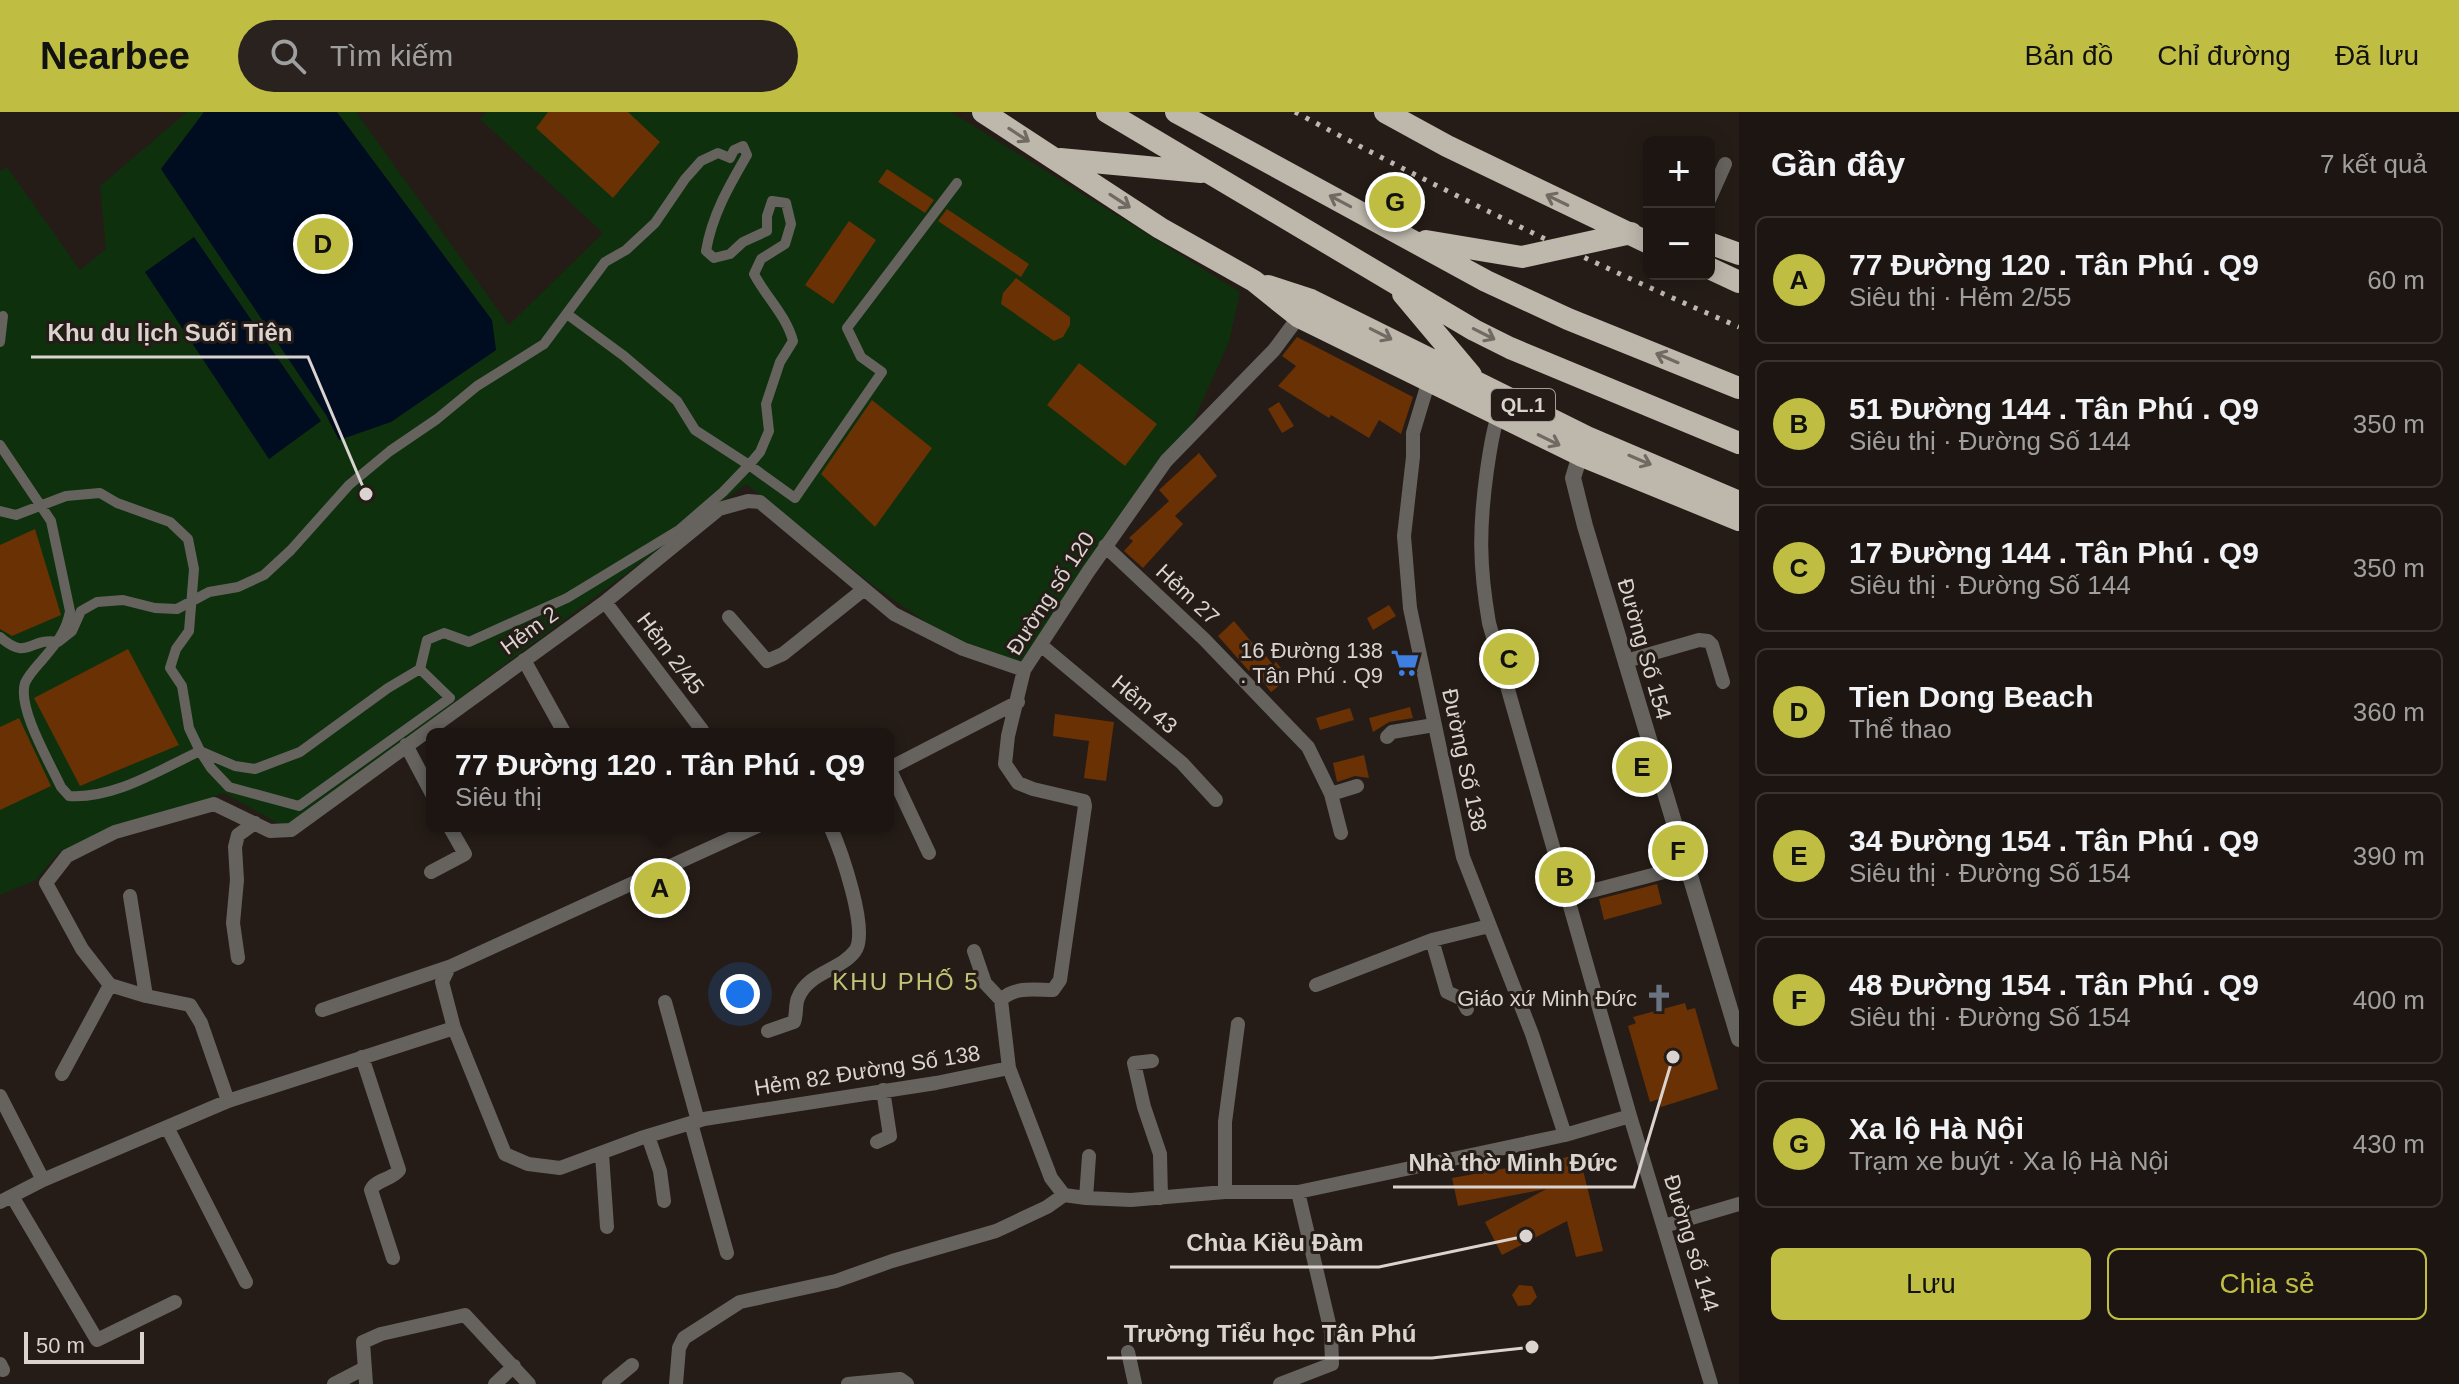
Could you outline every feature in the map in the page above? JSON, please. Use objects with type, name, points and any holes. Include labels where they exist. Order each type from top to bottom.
[{"type":"highway","name":"QL.1","points":[[983,112],[1160,228],[1305,308],[1432,371],[1498,416],[1739,502]]},
{"type":"highway","name":"QL.1","points":[[1107,112],[1474,330],[1510,348],[1739,443]]},
{"type":"highway","points":[[1176,112],[1486,281],[1739,388]]},
{"type":"highway","points":[[1385,112],[1460,152],[1638,232]]},
{"type":"highway","points":[[1055,158],[1208,173]]},
{"type":"highway","points":[[1409,238],[1522,257],[1638,232]]},
{"type":"highway","points":[[1715,245],[1739,254]]},
{"type":"highway","points":[[1715,271],[1739,282]]},
{"type":"highway","points":[[1392,281],[1478,383]]},
{"type":"highway","name":"QL.1","points":[[1432,371],[1478,383],[1583,446],[1739,520]]},
{"type":"street","points":[[0,445],[51,521],[70,611],[68,624],[58,642],[26,681],[23,695],[28,715],[61,787],[69,796],[103,794],[200,751],[235,766],[255,769],[300,752],[388,688],[420,669],[427,640],[444,633],[469,642],[567,598],[679,530],[749,465],[760,452],[769,431],[766,404],[780,362],[793,341],[789,326],[763,292],[754,274],[761,259],[785,244],[791,224],[786,203],[772,201],[767,216],[767,231],[743,242],[730,254],[714,258],[706,251],[718,207],[747,155],[743,146],[734,150],[730,158],[718,153],[701,161],[655,223],[626,250],[605,262],[544,344],[477,386],[437,419],[390,451],[349,485],[291,550],[264,575],[238,587],[209,592],[177,609],[155,608],[123,600],[97,602],[81,611],[72,631],[58,642],[47,640],[23,650],[13,649],[0,637]]},
{"type":"street","points":[[1715,186],[1725,164]]},
{"type":"street","points":[[567,314],[624,356],[677,401],[695,430],[795,498],[882,372],[861,357],[847,328],[957,183]]},
{"type":"street","name":"Đường số 120","points":[[1001,1000],[1008,992],[1017,990],[1053,990],[1060,980],[1085,806],[1084,801],[1018,783],[1005,764],[1008,736],[1024,670],[1105,546],[1166,461],[1274,350],[1305,308]]},
{"type":"street","points":[[0,342],[3,316]]},
{"type":"street","name":"Đường Số 138","points":[[1432,371],[1413,433],[1404,536],[1410,608],[1463,857],[1532,1034],[1565,1135]]},
{"type":"street","points":[[676,1384],[679,1348],[684,1338],[740,1302],[836,1281],[996,1231],[1047,1207],[1064,1195],[1161,1198],[1225,1192],[1298,1192],[1565,1135],[1630,1116],[1489,623],[1480,572],[1480,542],[1484,492],[1498,416]]},
{"type":"street","name":"Đường Số 154","points":[[1583,446],[1573,478],[1739,1039]]},
{"type":"street","points":[[0,511],[16,515],[66,496],[100,493],[117,503],[170,522],[188,539],[194,569],[189,631],[176,649],[170,668],[182,686],[189,728],[200,751],[229,787],[299,806],[450,698],[420,669]]},
{"type":"street","name":"Hẻm 2","points":[[430,728],[605,602],[719,509],[748,501],[760,502],[894,614],[953,644],[1024,670]]},
{"type":"street","name":"Hẻm 27","points":[[1105,546],[1204,639],[1308,747],[1331,794],[1341,833]]},
{"type":"street","points":[[729,617],[767,661],[783,654],[863,590]]},
{"type":"street","name":"Hẻm 2/45","points":[[605,602],[700,728]]},
{"type":"street","points":[[1626,661],[1699,640],[1708,641],[1723,682]]},
{"type":"street","name":"Hẻm 43","points":[[1042,646],[1182,763],[1216,800]]},
{"type":"street","points":[[524,660],[562,728]]},
{"type":"street","points":[[894,765],[1018,702]]},
{"type":"street","points":[[1387,737],[1392,732],[1434,725]]},
{"type":"street","name":"Hẻm 2","points":[[110,985],[82,949],[46,883],[67,856],[115,832],[214,804],[270,831],[291,830],[426,731]]},
{"type":"street","points":[[406,745],[426,783]]},
{"type":"street","points":[[894,780],[929,853]]},
{"type":"street","points":[[1331,794],[1357,786]]},
{"type":"street","points":[[238,958],[233,923],[237,880],[235,847],[238,835],[255,823]]},
{"type":"street","points":[[431,872],[465,854],[452,832]]},
{"type":"street","points":[[322,1010],[449,967],[745,832]]},
{"type":"street","points":[[768,1031],[794,1022],[797,1000],[806,986],[854,953],[860,942],[851,881],[832,832]]},
{"type":"street","points":[[1568,897],[1687,866]]},
{"type":"street","points":[[130,896],[146,996]]},
{"type":"street","points":[[1316,985],[1432,940],[1489,926]]},
{"type":"street","points":[[1432,940],[1447,992],[1462,999],[1467,1009]]},
{"type":"street","points":[[974,951],[985,983],[1001,1000],[1009,1068]]},
{"type":"street","points":[[175,1302],[97,1340],[6,1199],[43,1180],[228,1101],[454,1028],[442,982],[449,967]]},
{"type":"street","points":[[62,1074],[110,985],[190,1005],[201,1023],[228,1101]]},
{"type":"street","points":[[665,1002],[727,1253]]},
{"type":"street","points":[[1225,1192],[1225,1122],[1238,1024]]},
{"type":"street","name":"Hẻm 82 Đường Số 138","points":[[454,1028],[505,1154],[528,1164],[560,1168],[694,1122],[1009,1068],[1051,1178],[1064,1195]]},
{"type":"street","points":[[362,1057],[399,1170],[394,1176],[375,1184],[371,1190],[393,1258]]},
{"type":"street","points":[[1152,1061],[1126,1063],[1160,1154],[1161,1198]]},
{"type":"street","points":[[877,1142],[890,1136],[883,1090]]},
{"type":"street","points":[[0,1096],[43,1180]]},
{"type":"street","name":"Đường số 144","points":[[1630,1116],[1711,1384]]},
{"type":"street","points":[[167,1127],[246,1282]]},
{"type":"street","points":[[648,1136],[660,1171],[664,1201]]},
{"type":"street","points":[[602,1154],[607,1227]]},
{"type":"street","points":[[1086,1198],[1089,1156]]},
{"type":"street","points":[[1280,1384],[1332,1364],[1331,1332],[1298,1192]]},
{"type":"street","points":[[1664,1226],[1739,1204]]},
{"type":"street","points":[[334,1384],[365,1377],[363,1342],[381,1334],[465,1315],[529,1384]]},
{"type":"street","points":[[1128,1352],[1135,1384]]},
{"type":"street","points":[[609,1384],[632,1365]]},
{"type":"street","points":[[495,1384],[514,1366]]},
{"type":"street","points":[[848,1384],[900,1379],[907,1384]]},
{"type":"green space","points":[[187,112],[356,112],[509,325],[603,233],[480,119],[487,112],[951,112],[1240,292],[1229,342],[1184,442],[1024,664],[966,650],[874,586],[746,484],[287,828],[224,793],[60,851],[36,880],[0,895],[0,171],[7,167],[80,270],[106,249],[100,186]]},
{"type":"water","points":[[204,112],[337,112],[492,320],[496,350],[391,422],[339,440],[326,415],[161,169]]},
{"type":"water","points":[[194,237],[321,421],[269,459],[145,272]]},
{"type":"building","points":[[548,112],[628,112],[660,142],[613,198],[536,128]]},
{"type":"building","points":[[887,169],[934,200],[925,213],[878,182]]},
{"type":"building","points":[[947,209],[1029,264],[1021,277],[938,221]]},
{"type":"building","points":[[849,221],[876,240],[833,304],[805,285]]},
{"type":"building","points":[[1016,278],[1070,317],[1070,325],[1063,337],[1054,341],[1001,304],[1003,293]]},
{"type":"building","points":[[1297,337],[1413,397],[1401,434],[1379,420],[1369,438],[1331,415],[1329,418],[1278,386],[1296,366],[1282,356]]},
{"type":"building","points":[[1079,363],[1157,424],[1125,466],[1047,405]]},
{"type":"building","points":[[872,400],[932,448],[875,527],[821,474]]},
{"type":"building","points":[[1279,402],[1294,426],[1282,433],[1268,409]]},
{"type":"building","points":[[1199,453],[1217,476],[1175,516],[1183,524],[1143,568],[1124,551],[1133,541],[1129,538],[1169,501],[1159,490]]},
{"type":"building","points":[[35,529],[61,615],[12,636],[0,629],[0,545]]},
{"type":"building","points":[[1389,605],[1396,616],[1373,630],[1367,618]]},
{"type":"building","points":[[1234,621],[1259,651],[1261,649],[1273,665],[1276,662],[1289,678],[1271,692],[1252,668],[1249,671],[1218,636]]},
{"type":"building","points":[[128,649],[179,745],[80,786],[34,698]]},
{"type":"building","points":[[1410,707],[1413,718],[1389,722],[1373,732],[1369,718]]},
{"type":"building","points":[[1350,708],[1354,720],[1320,730],[1316,718]]},
{"type":"building","points":[[1055,714],[1114,722],[1106,781],[1084,778],[1089,741],[1053,736]]},
{"type":"building","points":[[19,718],[51,786],[0,810],[0,727]]},
{"type":"building","points":[[1364,755],[1369,778],[1355,776],[1337,782],[1333,763]]},
{"type":"building","points":[[1657,884],[1662,904],[1604,920],[1599,899]]},
{"type":"building","points":[[1685,1003],[1687,1010],[1695,1008],[1718,1089],[1661,1107],[1659,1099],[1650,1102],[1628,1026],[1636,1023],[1633,1017]]},
{"type":"building","points":[[1579,1154],[1603,1251],[1576,1257],[1567,1221],[1502,1255],[1485,1222],[1546,1189],[1458,1206],[1452,1178],[1534,1165]]},
{"type":"building","points":[[1519,1285],[1532,1286],[1537,1297],[1530,1305],[1518,1306],[1512,1295]]},
{"type":"railway","points":[[1295,112],[1515,224],[1739,327]]},
{"type":"place","name":"Xa lộ Hà Nội","points":[[1395,202]]},
{"type":"place","name":"Tien Dong Beach","points":[[323,244]]},
{"type":"place","name":"Khu du lịch Suối Tiên","points":[[366,494]]},
{"type":"place","name":"17 Đường 144 . Tân Phú . Q9","points":[[1509,659]]},
{"type":"place","name":"16 Đường 138 . Tân Phú . Q9","points":[[1405,663]]},
{"type":"place","name":"34 Đường 154 . Tân Phú . Q9","points":[[1642,767]]},
{"type":"place","name":"48 Đường 154 . Tân Phú . Q9","points":[[1678,851]]},
{"type":"place","name":"51 Đường 144 . Tân Phú . Q9","points":[[1565,877]]},
{"type":"place","name":"77 Đường 120 . Tân Phú . Q9","points":[[660,888]]},
{"type":"place","name":"Giáo xứ Minh Đức","points":[[1659,998]]},
{"type":"place","name":"Nhà thờ Minh Đức","points":[[1673,1057]]},
{"type":"place","name":"Chùa Kiều Đàm","points":[[1526,1236]]},
{"type":"place","name":"Trường Tiểu học Tân Phú","points":[[1532,1347]]},
{"type":"district","name":"KHU PHỐ 5","points":[[906,982]]}]
